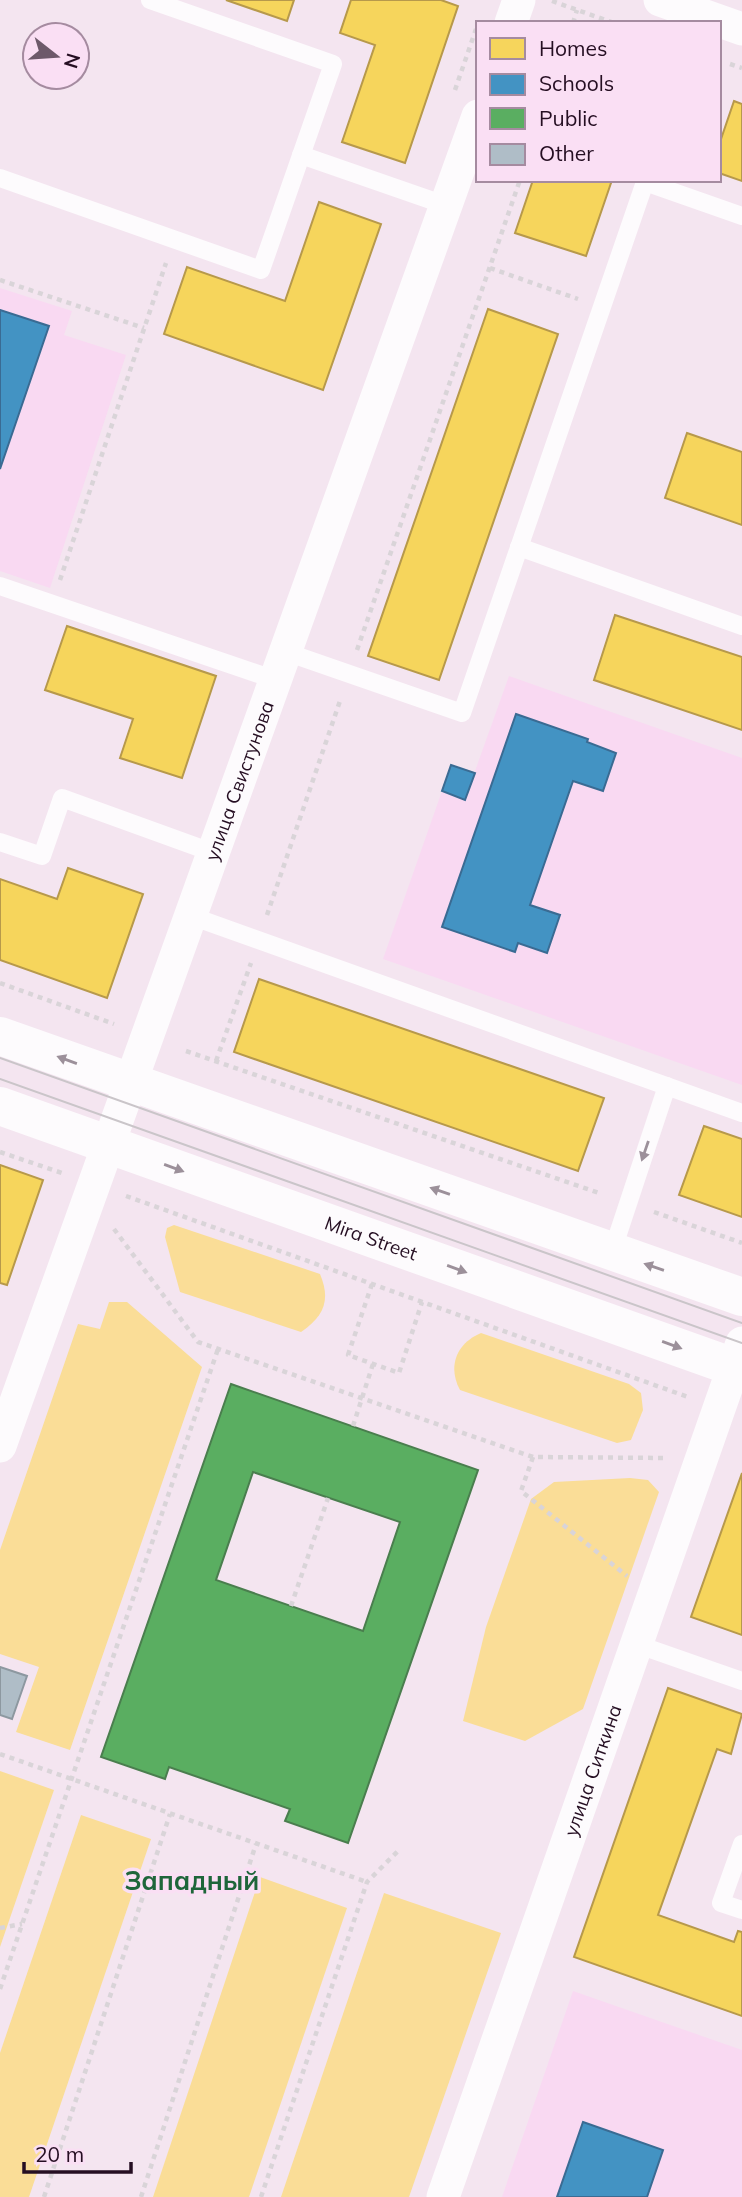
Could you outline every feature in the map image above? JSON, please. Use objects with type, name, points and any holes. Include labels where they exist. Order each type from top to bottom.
[{"type":"main road","points":[[0,1036],[742,1297]]},
{"type":"main road","name":"Mira Street","points":[[0,1106],[109,1146],[739,1360]]},
{"type":"street","points":[[512,21],[519,0]]},
{"type":"street","points":[[660,0],[719,21]]},
{"type":"street","points":[[721,22],[742,29]]},
{"type":"street","name":"улица Свистунова","points":[[0,1446],[80,1187],[109,1146],[476,121]]},
{"type":"street","name":"улица Ситкина","points":[[443,2197],[719,1408],[739,1360]]},
{"type":"lane","points":[[0,178],[261,270],[333,64],[150,0]]},
{"type":"lane","points":[[301,155],[445,205]]},
{"type":"lane","points":[[0,586],[52,604],[281,666],[349,674],[462,713],[645,182],[742,216]]},
{"type":"lane","points":[[519,547],[742,626]]},
{"type":"lane","points":[[0,842],[42,856],[62,798],[214,853]]},
{"type":"lane","points":[[191,916],[742,1113]]},
{"type":"lane","points":[[612,1252],[667,1086]]},
{"type":"lane","points":[[636,1644],[742,1681]]},
{"type":"lane","points":[[742,1844],[721,1903],[742,1910]]},
{"type":"path","points":[[549,0],[608,21]]},
{"type":"path","points":[[574,21],[577,10]]},
{"type":"path","points":[[216,1061],[519,182]]},
{"type":"path","points":[[52,604],[174,239]]},
{"type":"path","points":[[490,268],[602,307]]},
{"type":"path","points":[[0,280],[144,328]]},
{"type":"path","points":[[0,983],[124,1028]]},
{"type":"path","points":[[186,1051],[742,1242]]},
{"type":"path","points":[[0,1152],[80,1187],[198,1342],[533,1457],[702,1459]]},
{"type":"path","points":[[125,1196],[719,1408]]},
{"type":"path","points":[[372,1284],[348,1355],[399,1373],[422,1302]]},
{"type":"path","points":[[0,1989],[218,1349]]},
{"type":"path","points":[[353,1426],[373,1364]]},
{"type":"path","points":[[533,1457],[521,1491],[653,1597]]},
{"type":"path","points":[[291,1606],[328,1498]]},
{"type":"path","points":[[0,1754],[367,1882]]},
{"type":"path","points":[[44,2197],[170,1814]]},
{"type":"path","points":[[141,2197],[256,1844]]},
{"type":"path","points":[[261,2197],[367,1882],[398,1851]]},
{"type":"path","points":[[0,1928],[22,1924]]},
{"type":"shaded area","points":[[0,288],[72,311],[64,335],[126,355],[50,588],[0,571]]},
{"type":"shaded area","points":[[509,676],[742,758],[742,1085],[383,959],[442,791],[465,799]]},
{"type":"shaded area","points":[[174,1225],[320,1274],[325,1300],[320,1313],[301,1332],[180,1292],[165,1237],[167,1228]]},
{"type":"shaded area","points":[[109,1302],[127,1302],[202,1367],[70,1750],[16,1732],[39,1667],[0,1654],[0,1550],[78,1324],[100,1329]]},
{"type":"shaded area","points":[[481,1333],[629,1384],[641,1393],[643,1410],[631,1440],[617,1443],[460,1390],[454,1372],[457,1356],[466,1343]]},
{"type":"shaded area","points":[[630,1478],[648,1480],[659,1492],[583,1709],[525,1741],[463,1721],[486,1627],[531,1499],[554,1482]]},
{"type":"shaded area","points":[[0,1771],[54,1790],[0,1947]]},
{"type":"shaded area","points":[[81,1815],[151,1839],[29,2197],[0,2197],[0,2053]]},
{"type":"shaded area","points":[[260,1877],[347,1908],[249,2197],[153,2197]]},
{"type":"shaded area","points":[[384,1893],[501,1933],[409,2197],[281,2197]]},
{"type":"shaded area","points":[[573,1991],[742,2050],[742,2197],[502,2197]]},
{"type":"building: Homes","points":[[226,0],[294,0],[287,21]]},
{"type":"building: Homes","points":[[351,0],[441,0],[458,6],[405,163],[342,142],[375,45],[340,33]]},
{"type":"building: Homes","points":[[734,101],[742,104],[742,181],[721,174],[721,139]]},
{"type":"building: Homes","points":[[532,182],[611,182],[586,256],[515,233]]},
{"type":"building: Homes","points":[[319,202],[381,224],[323,390],[164,334],[187,267],[285,301]]},
{"type":"building: Homes","points":[[488,309],[558,334],[439,680],[368,656]]},
{"type":"building: Homes","points":[[687,433],[742,452],[742,525],[665,498]]},
{"type":"building: Homes","points":[[615,615],[742,657],[742,730],[594,680]]},
{"type":"building: Homes","points":[[67,626],[216,676],[182,778],[120,758],[133,719],[45,690]]},
{"type":"building: Homes","points":[[68,868],[143,894],[107,998],[0,960],[0,879],[57,899]]},
{"type":"building: Homes","points":[[259,979],[604,1098],[578,1171],[234,1052]]},
{"type":"building: Homes","points":[[704,1126],[742,1139],[742,1217],[679,1195]]},
{"type":"building: Homes","points":[[0,1165],[43,1180],[7,1285],[0,1283]]},
{"type":"building: Homes","points":[[742,1473],[742,1635],[691,1617]]},
{"type":"building: Homes","points":[[668,1688],[742,1714],[731,1754],[717,1749],[658,1915],[734,1942],[738,1931],[742,1932],[742,2016],[574,1957]]},
{"type":"building: Schools","points":[[0,310],[49,326],[0,469]]},
{"type":"building: Schools","points":[[516,714],[588,739],[587,742],[616,753],[603,791],[573,781],[530,905],[560,915],[547,953],[518,943],[515,952],[442,927]]},
{"type":"building: Schools","points":[[451,765],[475,773],[465,800],[442,791]]},
{"type":"building: Schools","points":[[583,2122],[663,2150],[647,2197],[557,2197]]},
{"type":"building: Public","points":[[231,1384],[478,1470],[348,1843],[285,1821],[290,1809],[169,1767],[165,1779],[101,1757]],"holes":[[[253,1472],[400,1522],[363,1631],[216,1580]]]},
{"type":"building: Other","points":[[0,1667],[27,1676],[12,1719],[0,1715]]},
{"type":"tram line","points":[[0,1058],[742,1323]]},
{"type":"tram line","points":[[0,1079],[742,1343]]},
{"type":"district","name":"Западный","points":[[192,1881]]}]
